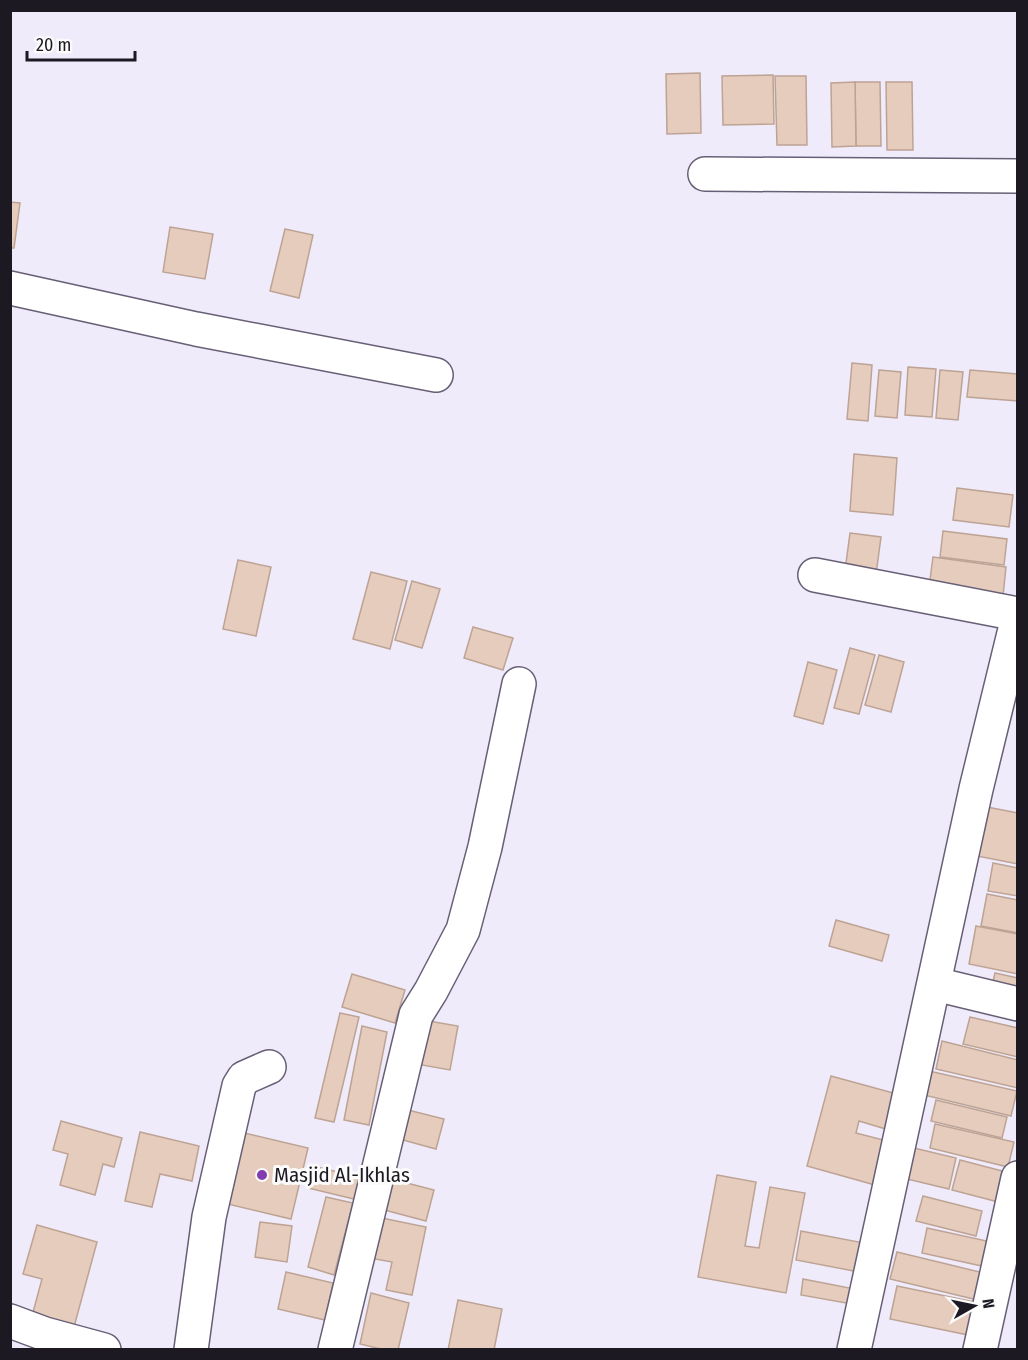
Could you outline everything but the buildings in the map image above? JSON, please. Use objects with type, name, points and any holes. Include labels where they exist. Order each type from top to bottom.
[{"type":"street","points":[[705,174],[1017,177]]},
{"type":"street","points":[[10,288],[196,329],[436,375]]},
{"type":"street","points":[[815,575],[1017,616],[976,789],[854,1350]]},
{"type":"street","points":[[335,1350],[416,1015],[431,992],[463,930],[485,847],[519,684]]},
{"type":"street","points":[[935,984],[1017,1004]]},
{"type":"street","points":[[191,1350],[209,1217],[239,1086],[244,1078],[269,1067]]},
{"type":"street","points":[[980,1350],[1017,1178]]},
{"type":"street","points":[[10,1321],[45,1334],[104,1350]]},
{"type":"place","name":"Masjid Al-Ikhlas","points":[[262,1175]]}]
